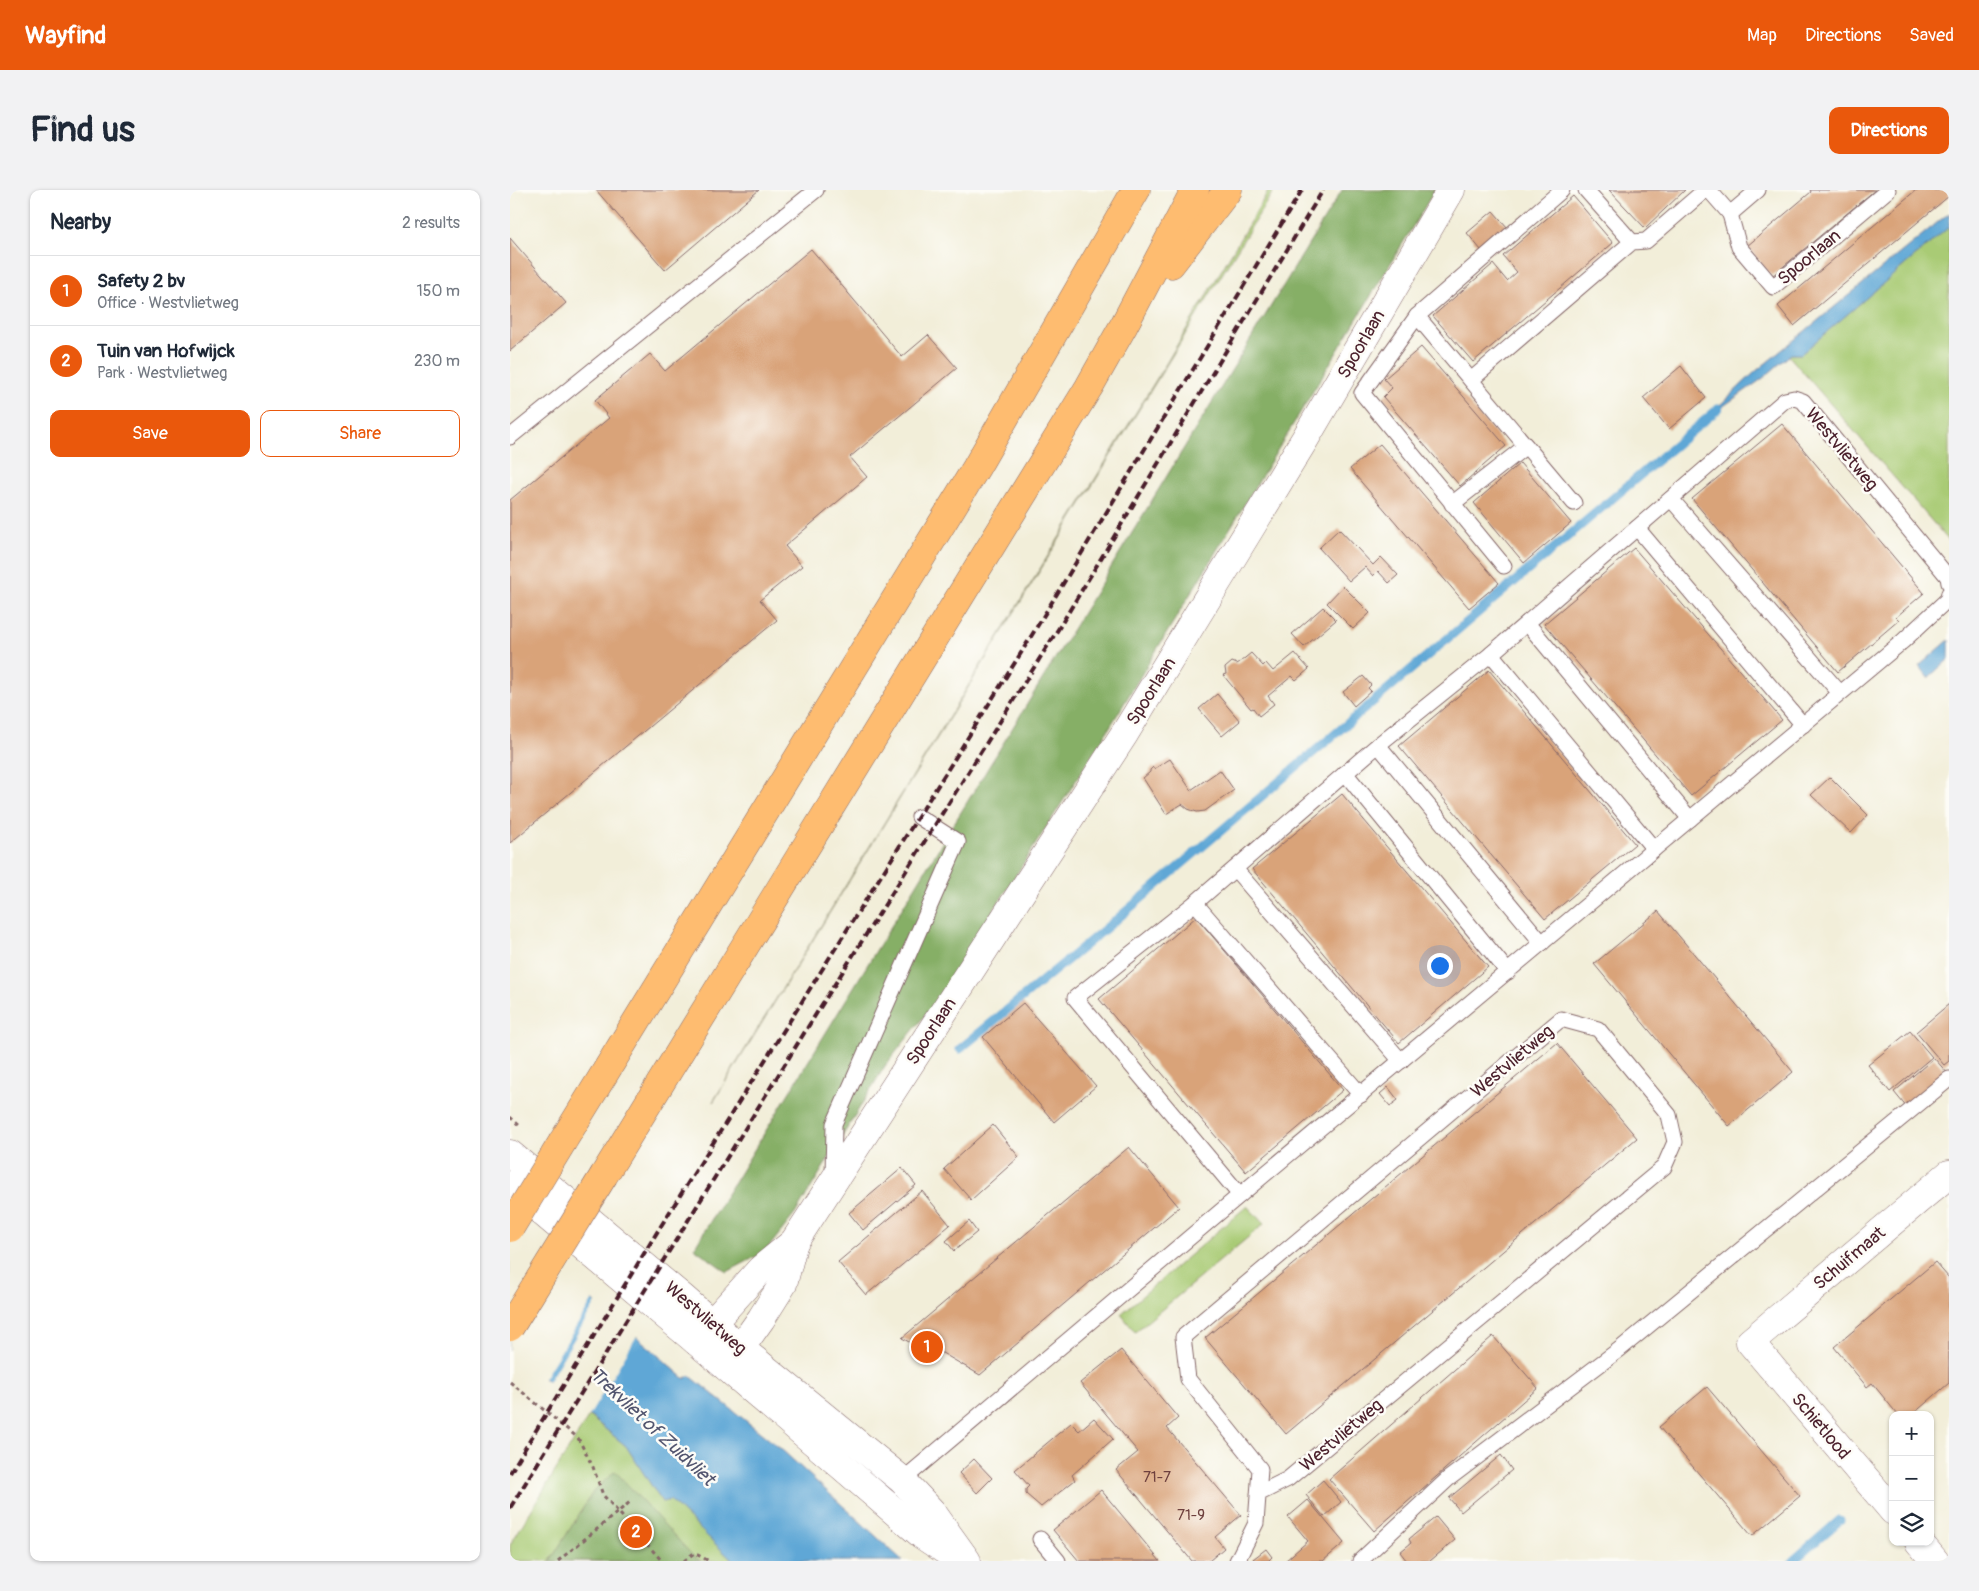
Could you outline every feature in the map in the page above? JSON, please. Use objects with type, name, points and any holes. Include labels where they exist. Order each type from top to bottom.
[{"type":"highway","points":[[510,1228],[971,476],[1064,318],[1136,190]]},
{"type":"highway","points":[[510,1327],[1089,387],[1195,190]]},
{"type":"highway","points":[[1124,325],[1228,190]]},
{"type":"street","name":"Spoorlaan","points":[[733,1358],[762,1319],[783,1284],[794,1242],[1125,733],[1305,439],[1451,190]]},
{"type":"street","name":"Westvlietweg","points":[[510,1154],[733,1358],[883,1500],[922,1535],[961,1561]]},
{"type":"street","name":"Schuifmaat","points":[[1750,1342],[1949,1174]]},
{"type":"street","name":"Westvlietweg","points":[[510,1185],[703,1332]]},
{"type":"street","name":"Spoorlaan","points":[[703,1332],[761,1269],[794,1242]]},
{"type":"street","name":"Schietlood","points":[[1750,1342],[1889,1506]]},
{"type":"street","name":"Westvlietweg","points":[[733,1358],[902,1480],[932,1512],[966,1561]]},
{"type":"street","points":[[1922,1546],[1935,1561]]},
{"type":"lane","points":[[510,438],[816,190]]},
{"type":"lane","name":"Spoorlaan","points":[[1504,566],[1362,393],[1416,316],[1562,190]]},
{"type":"lane","points":[[1586,190],[1632,242]]},
{"type":"lane","name":"Spoorlaan","points":[[1471,380],[1632,242],[1646,241],[1707,190],[1730,214],[1739,247],[1773,287],[1888,190]]},
{"type":"lane","points":[[1730,214],[1758,190]]},
{"type":"lane","points":[[1416,316],[1574,503]]},
{"type":"lane","name":"Westvlietweg","points":[[1240,1195],[1075,998],[1195,903],[1378,745],[1491,654],[1786,400],[1794,398],[1803,401],[1948,577],[1949,583]]},
{"type":"lane","points":[[1452,504],[1526,446]]},
{"type":"lane","points":[[1670,499],[1840,693]]},
{"type":"lane","points":[[1636,528],[1803,725]]},
{"type":"lane","points":[[883,1500],[902,1480],[1240,1195],[1909,635],[1948,599],[1949,593]]},
{"type":"lane","points":[[1527,623],[1690,819]]},
{"type":"lane","points":[[1491,654],[1654,849]]},
{"type":"lane","points":[[1378,745],[1542,943]]},
{"type":"lane","points":[[1345,774],[1508,972]]},
{"type":"lane","points":[[833,1180],[834,1124],[958,842],[919,817]]},
{"type":"lane","points":[[1235,869],[1401,1061]]},
{"type":"lane","points":[[1195,903],[1361,1095]]},
{"type":"lane","name":"Westvlietweg","points":[[1237,1561],[1256,1522],[1258,1494],[1260,1470],[1188,1379],[1183,1337],[1561,1019],[1598,1029],[1669,1115],[1675,1142],[1664,1166],[1288,1479],[1258,1494]]},
{"type":"lane","points":[[1360,1561],[1448,1479],[1620,1349],[1949,1079]]},
{"type":"lane","points":[[1040,1538],[1058,1561]]},
{"type":"path","points":[[510,1382],[578,1438],[593,1467],[603,1495],[662,1561]]},
{"type":"path","points":[[558,1561],[630,1502]]},
{"type":"path","points":[[684,1561],[694,1553],[709,1561]]},
{"type":"green space","points":[[1269,190],[1274,190],[713,1102],[1167,362]]},
{"type":"green space","points":[[1342,190],[1435,190],[1105,735],[934,1004],[885,1066],[795,1214],[765,1252],[727,1272],[694,1248]]},
{"type":"green space","points":[[1949,227],[1949,541],[1789,356],[1791,354],[1801,354]]},
{"type":"green space","points":[[1247,1206],[1264,1224],[1135,1332],[1121,1314]]},
{"type":"green space","points":[[589,1416],[626,1446],[662,1502],[670,1500],[733,1561],[510,1561],[510,1545]]},
{"type":"green space","points":[[615,1471],[693,1556],[701,1561],[550,1561],[593,1492]]},
{"type":"water","points":[[1949,213],[1949,227],[1801,354],[1791,354],[1762,379],[1705,419],[1755,372]]},
{"type":"water","points":[[1949,640],[1949,659],[1928,678],[1919,666]]},
{"type":"water","name":"Trekvliet of Zuidvliet","points":[[510,1233],[635,1335],[685,1379],[689,1375],[781,1449],[903,1561],[733,1561],[670,1500],[662,1502],[626,1446],[510,1350]]},
{"type":"pier","points":[[510,1230],[594,1298],[543,1380],[510,1353]]},
{"type":"pier","points":[[597,1301],[638,1334],[588,1418],[547,1384]]},
{"type":"building","points":[[596,190],[759,190],[665,270]]},
{"type":"building","points":[[1609,190],[1685,190],[1645,228]]},
{"type":"building","points":[[1810,190],[1875,190],[1772,276],[1747,246],[1811,192]]},
{"type":"building","points":[[1916,190],[1949,190],[1949,196],[1794,326],[1778,306]]},
{"type":"building","points":[[1573,196],[1613,243],[1473,362],[1433,316],[1493,264],[1507,281],[1517,272],[1503,256]]},
{"type":"building","points":[[1493,211],[1508,228],[1481,250],[1467,233]]},
{"type":"building","points":[[510,238],[566,303],[510,351]]},
{"type":"building","points":[[811,249],[902,357],[928,335],[957,368],[850,457],[867,477],[785,546],[802,566],[760,600],[777,620],[510,843],[510,500],[609,418],[595,400],[650,354],[665,371]]},
{"type":"building","points":[[1421,347],[1506,446],[1460,486],[1383,397],[1392,388],[1384,379]]},
{"type":"building","points":[[1681,366],[1706,398],[1669,429],[1643,398]]},
{"type":"building","points":[[1782,424],[1924,593],[1896,617],[1899,620],[1838,672],[1692,499]]},
{"type":"building","points":[[1380,444],[1499,583],[1469,608],[1350,469]]},
{"type":"building","points":[[1520,463],[1571,523],[1524,563],[1474,503]]},
{"type":"building","points":[[1339,529],[1373,565],[1381,557],[1398,575],[1389,583],[1378,571],[1373,576],[1365,567],[1349,581],[1319,548]]},
{"type":"building","points":[[1634,548],[1782,720],[1691,796],[1544,624]]},
{"type":"building","points":[[1343,586],[1370,613],[1353,629],[1327,603]]},
{"type":"building","points":[[1323,607],[1336,620],[1304,647],[1292,634]]},
{"type":"building","points":[[1251,653],[1263,666],[1266,663],[1273,671],[1295,653],[1309,669],[1296,680],[1292,676],[1268,696],[1274,704],[1259,716],[1223,675],[1226,674],[1225,668],[1232,662],[1237,664]]},
{"type":"building","points":[[1489,670],[1635,844],[1545,919],[1399,746]]},
{"type":"building","points":[[1363,676],[1371,685],[1368,688],[1371,691],[1354,706],[1343,692]]},
{"type":"building","points":[[1217,694],[1240,721],[1222,736],[1199,709]]},
{"type":"building","points":[[1170,759],[1191,790],[1220,770],[1234,790],[1205,811],[1197,812],[1188,809],[1182,804],[1166,814],[1143,778],[1153,767],[1154,769]]},
{"type":"building","points":[[1830,777],[1868,815],[1851,833],[1811,795]]},
{"type":"building","points":[[1342,794],[1488,967],[1399,1043],[1252,869]]},
{"type":"building","points":[[1658,911],[1793,1072],[1729,1126],[1594,964]]},
{"type":"building","points":[[1196,917],[1343,1090],[1246,1172],[1099,999]]},
{"type":"building","points":[[1023,1003],[1096,1086],[1054,1122],[983,1037]]},
{"type":"building","points":[[1949,1004],[1949,1061],[1944,1065],[1916,1032]]},
{"type":"building","points":[[1910,1031],[1932,1057],[1890,1092],[1868,1065]]},
{"type":"building","points":[[1557,1043],[1637,1138],[1286,1434],[1205,1338]]},
{"type":"building","points":[[1934,1058],[1949,1075],[1908,1109],[1894,1092]]},
{"type":"building","points":[[1388,1087],[1398,1100],[1390,1106],[1380,1094]]},
{"type":"building","points":[[993,1125],[1019,1157],[971,1200],[944,1169]]},
{"type":"building","points":[[1129,1147],[1179,1207],[980,1375],[937,1350],[934,1356],[902,1338]]},
{"type":"building","points":[[902,1168],[916,1185],[863,1230],[849,1213]]},
{"type":"building","points":[[922,1191],[950,1225],[866,1295],[838,1262]]},
{"type":"building","points":[[969,1221],[977,1232],[954,1251],[946,1241]]},
{"type":"building","points":[[1935,1262],[1949,1278],[1949,1383],[1917,1411],[1895,1411],[1872,1383],[1867,1387],[1834,1347]]},
{"type":"building","points":[[1493,1336],[1538,1388],[1374,1531],[1329,1479]]},
{"type":"building","points":[[1121,1350],[1178,1418],[1167,1428],[1241,1515],[1215,1537],[1224,1548],[1209,1561],[1192,1561],[1116,1470],[1138,1452],[1080,1383]]},
{"type":"building","points":[[1707,1387],[1800,1496],[1752,1536],[1659,1427]]},
{"type":"building","points":[[1094,1418],[1113,1439],[1072,1475],[1075,1480],[1041,1507],[1026,1494],[1026,1489],[1029,1486],[1015,1470],[1071,1423],[1079,1431]]},
{"type":"building","points":[[1501,1455],[1512,1470],[1461,1512],[1449,1498]]},
{"type":"building","points":[[974,1459],[992,1478],[977,1493],[959,1473]]},
{"type":"building","points":[[1323,1480],[1341,1502],[1324,1517],[1306,1495]]},
{"type":"building","points":[[1101,1490],[1160,1561],[1079,1561],[1053,1530]]},
{"type":"building","points":[[1308,1500],[1344,1543],[1323,1561],[1285,1561],[1308,1541],[1288,1517]]},
{"type":"building","points":[[1436,1517],[1455,1540],[1430,1561],[1407,1561],[1400,1552],[1411,1543],[1409,1539]]},
{"type":"building","points":[[1266,1549],[1272,1557],[1268,1561],[1255,1561],[1253,1559]]},
{"type":"waterway","points":[[960,1049],[1117,919],[1718,409]]},
{"type":"waterway","points":[[1793,1561],[1840,1520]]},
{"type":"railway","points":[[510,1473],[659,1229],[1021,653],[1302,190]]},
{"type":"railway","points":[[510,1508],[811,1022],[1062,623],[1323,190]]},
{"type":"place","name":"Safety 2 bv","points":[[927,1347]]},
{"type":"place","name":"Tuin van Hofwijck","points":[[636,1532]]}]
